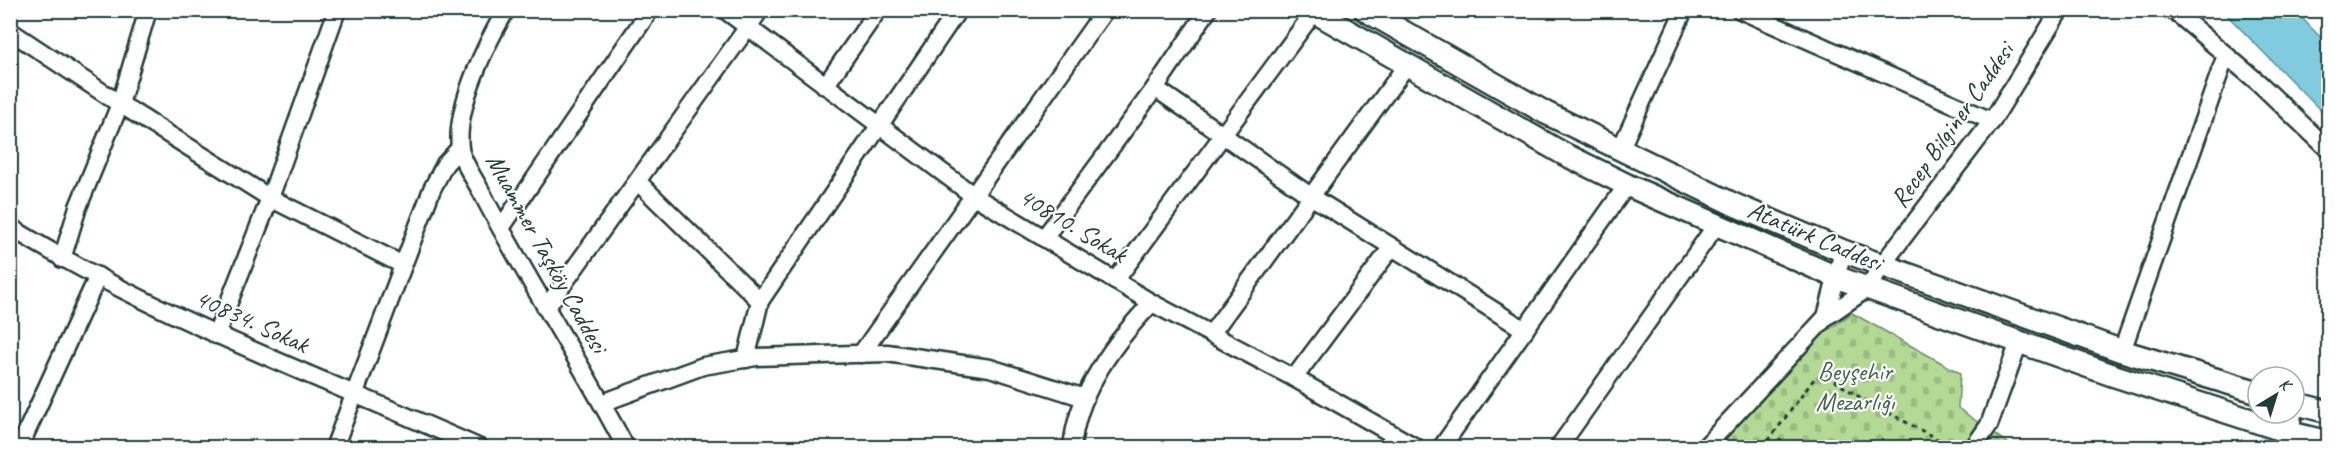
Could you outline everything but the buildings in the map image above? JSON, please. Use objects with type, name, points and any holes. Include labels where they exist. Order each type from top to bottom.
[{"type":"main road","name":"Atatürk Caddesi","points":[[1365,10],[1488,82],[1620,150],[1736,205],[1843,251],[2122,351],[2246,388]]},
{"type":"main road","name":"Atatürk Caddesi","points":[[1312,11],[1497,118],[1627,185],[1836,277],[2019,342],[2328,442]]},
{"type":"main road","points":[[2306,406],[2328,412]]},
{"type":"street","points":[[62,259],[78,207],[120,104],[148,10]]},
{"type":"street","points":[[216,334],[270,198],[337,10]]},
{"type":"street","name":"Muammer Taşköy Caddesi","points":[[506,10],[484,49],[471,85],[462,123],[459,149],[501,228],[626,447]]},
{"type":"street","points":[[501,228],[650,10]]},
{"type":"street","name":"40810. Sokak","points":[[724,10],[974,196],[1152,303],[1294,378],[1417,447]]},
{"type":"street","points":[[546,308],[760,10]]},
{"type":"street","points":[[825,86],[878,10]]},
{"type":"street","points":[[746,359],[760,301],[958,10]]},
{"type":"street","points":[[861,354],[1105,10]]},
{"type":"street","points":[[1044,238],[1155,88],[1208,10]]},
{"type":"street","points":[[1620,150],[1684,10]]},
{"type":"street","points":[[1740,10],[1992,122]]},
{"type":"street","name":"Recep Bilginer Caddesi","points":[[1868,288],[1882,265],[1992,122],[2060,10]]},
{"type":"street","points":[[2173,10],[2226,55],[2328,149]]},
{"type":"street","points":[[1115,281],[1312,11]]},
{"type":"street","points":[[10,31],[120,104],[270,198],[401,264]]},
{"type":"street","points":[[2122,351],[2226,55]]},
{"type":"street","points":[[1211,334],[1406,66]]},
{"type":"street","points":[[1155,88],[1312,197],[1524,330]]},
{"type":"street","points":[[334,447],[401,264],[432,189],[445,164],[459,149]]},
{"type":"street","points":[[638,182],[760,301]]},
{"type":"street","points":[[1441,447],[1627,185]]},
{"type":"street","points":[[1558,447],[1717,224]]},
{"type":"street","name":"40834. Sokak","points":[[10,227],[62,259],[216,334],[480,447]]},
{"type":"street","points":[[1294,378],[1392,247]]},
{"type":"street","points":[[1826,317],[1843,251]]},
{"type":"street","points":[[19,447],[98,276]]},
{"type":"street","points":[[1704,447],[1826,317],[1868,288]]},
{"type":"street","points":[[1072,447],[1085,398],[1108,354],[1152,303]]},
{"type":"street","points":[[1973,447],[1989,425],[2019,342]]},
{"type":"street","points":[[602,403],[703,366],[746,359],[887,353],[990,368],[1085,398]]},
{"type":"path","points":[[1763,447],[1814,379],[1825,375],[1954,447]]},
{"type":"path","points":[[1933,447],[1943,441]]},
{"type":"green space","name":"Beyşehir Mezarlığı","points":[[1852,313],[1960,373],[1958,408],[2013,447],[1719,448],[1742,413],[1802,349]]},
{"type":"water","points":[[2223,11],[2295,11],[2328,45],[2328,118]]}]
